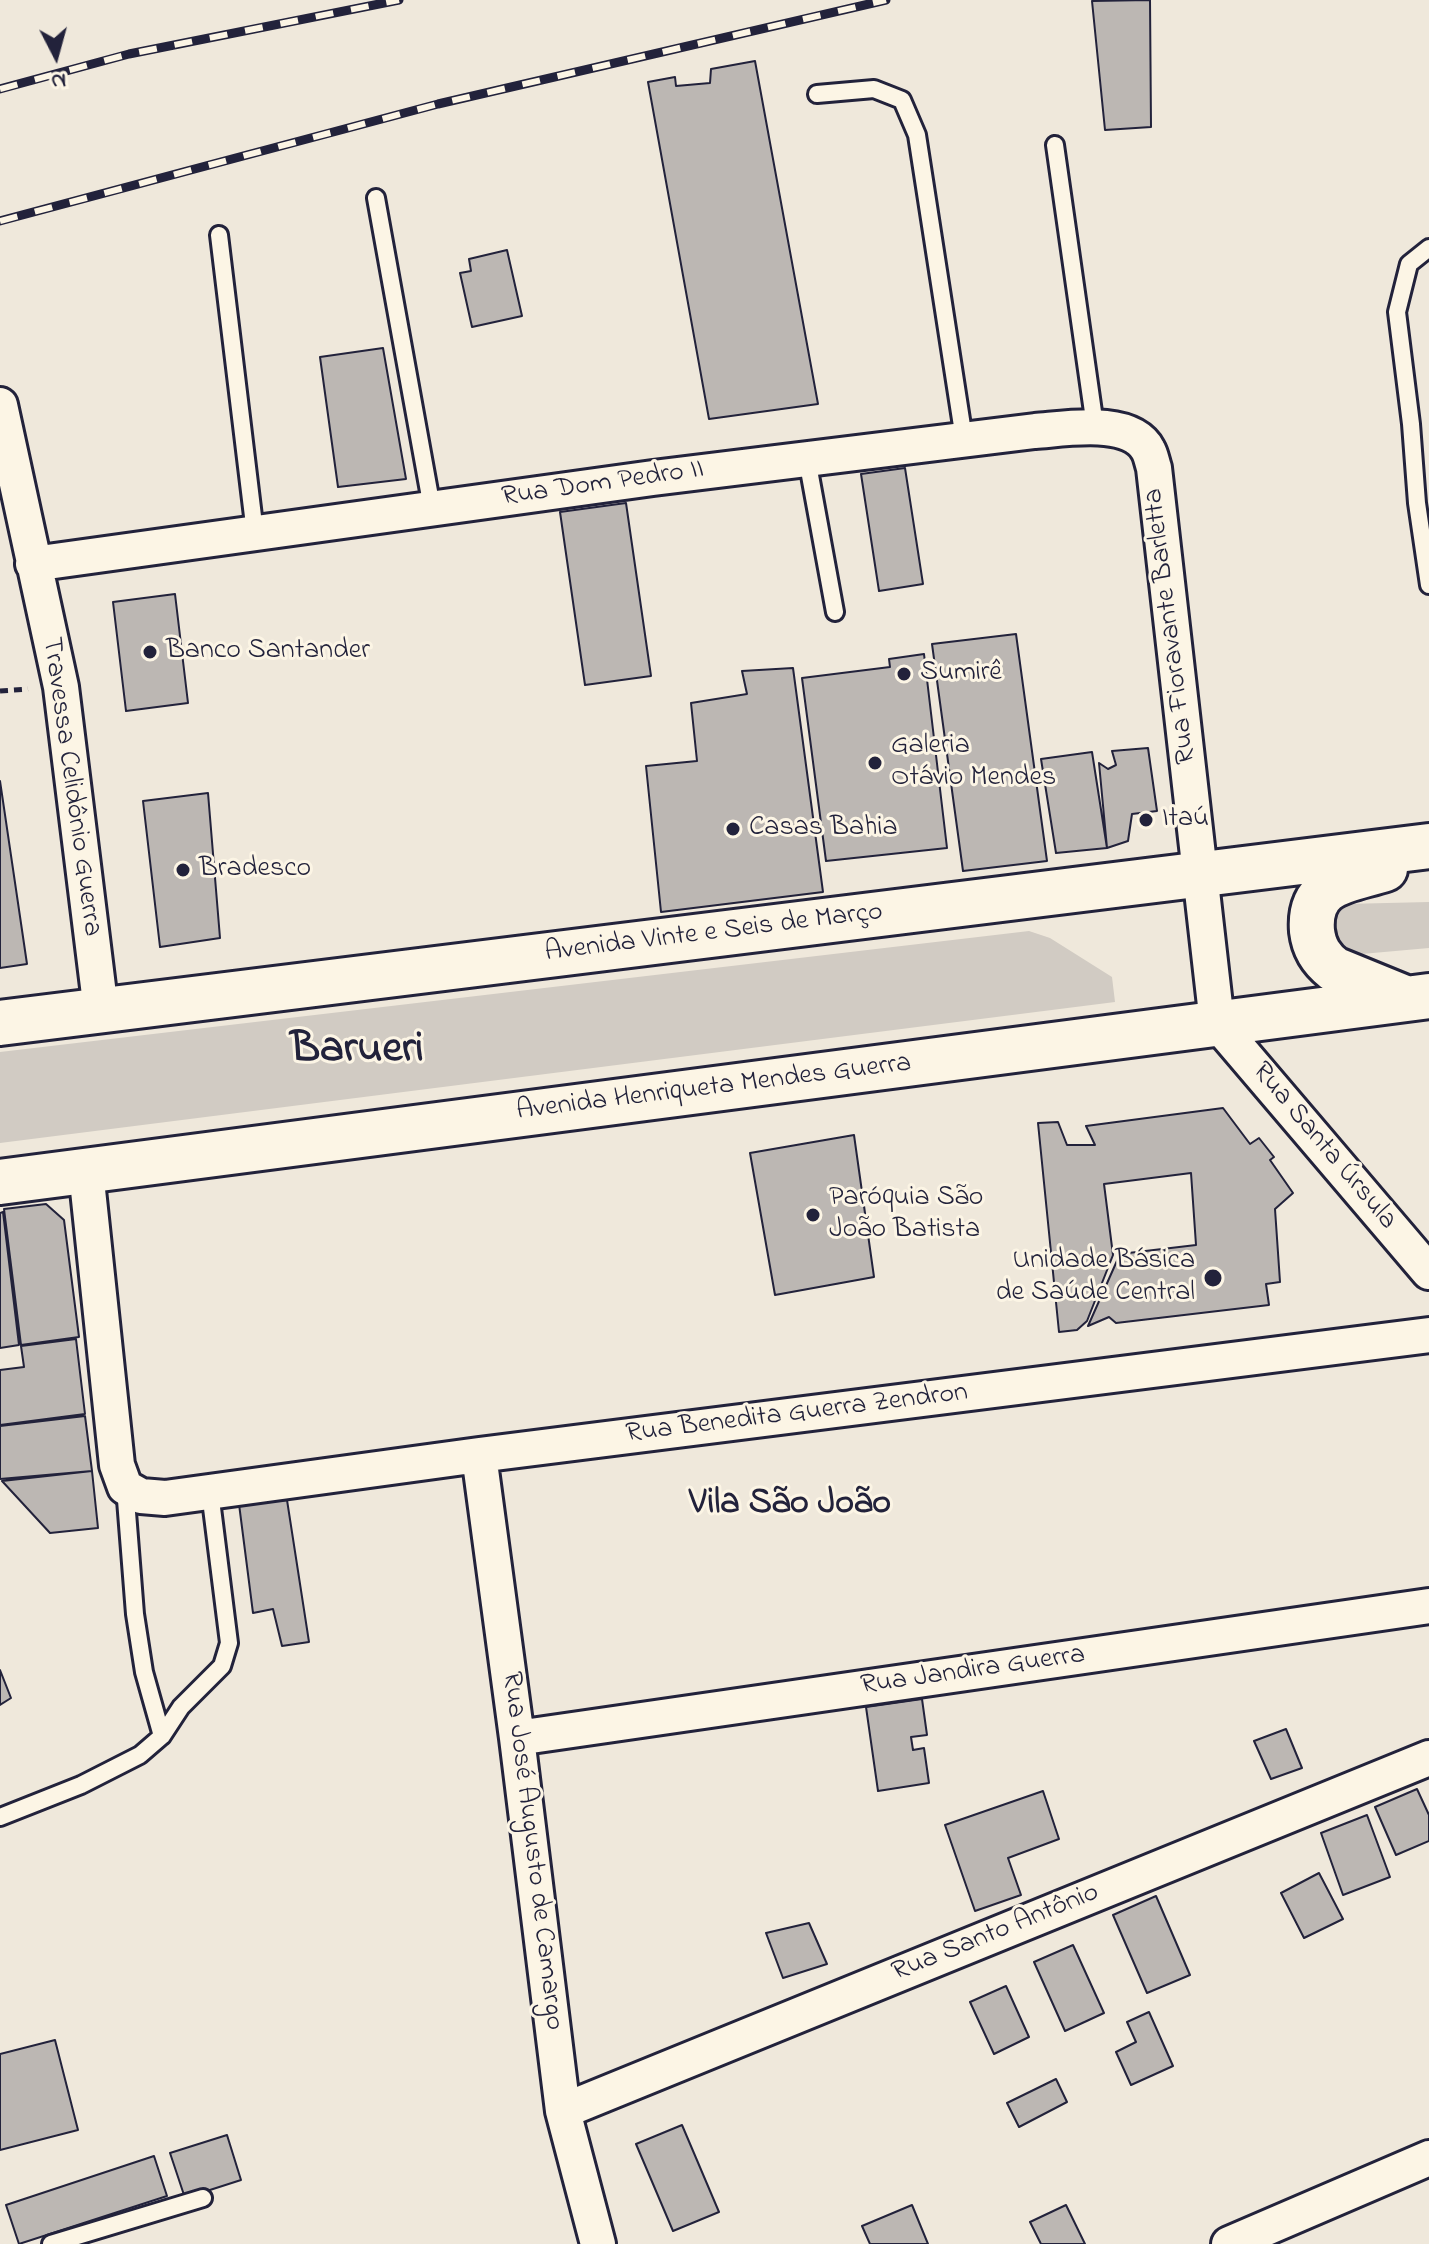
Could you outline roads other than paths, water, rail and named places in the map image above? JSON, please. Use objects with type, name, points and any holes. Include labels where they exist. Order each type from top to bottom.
[{"type":"main road","name":"Avenida Vinte e Seis de Março","points":[[0,1023],[1429,846]]},
{"type":"main road","points":[[1419,998],[1346,975],[1324,961],[1314,941],[1312,917],[1321,893],[1334,885],[1429,854]]},
{"type":"main road","name":"Avenida Henriqueta Mendes Guerra","points":[[0,1182],[1419,998]]},
{"type":"street","name":"Travessa Celidônio Guerra","points":[[0,405],[61,687],[101,1011]]},
{"type":"street","name":"Rua Dom Pedro II","points":[[33,564],[807,459],[1095,426],[1127,432],[1147,447],[1154,468]]},
{"type":"street","name":"Rua Fioravante Barletta","points":[[1154,468],[1217,1023]]},
{"type":"street","name":"Rua Santa Úrsula","points":[[1217,1023],[1429,1272]]},
{"type":"street","points":[[86,1171],[113,1438],[117,1465],[125,1487]]},
{"type":"street","name":"Rua Benedita Guerra Zendron","points":[[125,1487],[141,1496],[165,1498],[479,1455],[1429,1335]]},
{"type":"street","name":"Rua José Augusto de Camargo","points":[[479,1455],[563,2111],[598,2244]]},
{"type":"street","name":"Rua Jandira Guerra","points":[[517,1738],[1429,1606]]},
{"type":"street","name":"Rua Santo Antônio","points":[[563,2111],[1429,1758]]},
{"type":"street","points":[[1229,2244],[1429,2158]]},
{"type":"lane","points":[[817,94],[874,89],[902,100],[917,135],[964,439]]},
{"type":"lane","points":[[1055,145],[1095,426]]},
{"type":"lane","points":[[376,198],[432,508]]},
{"type":"lane","points":[[219,235],[255,533]]},
{"type":"lane","points":[[1429,248],[1409,264],[1397,312],[1429,585]]},
{"type":"lane","points":[[807,459],[835,612]]},
{"type":"lane","points":[[125,1487],[135,1614],[144,1672],[162,1736]]},
{"type":"lane","points":[[0,1817],[81,1785],[140,1755],[162,1736],[181,1707],[222,1666],[229,1643],[210,1492]]},
{"type":"lane","points":[[51,2244],[203,2198]]},
{"type":"railway","points":[[0,89],[129,54],[399,0]]},
{"type":"railway","points":[[0,221],[438,104],[886,0]]},
{"type":"place","name":"Banco Santander","points":[[150,652]]},
{"type":"place","name":"Sumirê","points":[[904,674]]},
{"type":"place","name":"Galeria Otávio Mendes","points":[[875,763]]},
{"type":"place","name":"Itaú","points":[[1146,820]]},
{"type":"place","name":"Casas Bahia","points":[[733,829]]},
{"type":"place","name":"Bradesco","points":[[183,870]]},
{"type":"place","name":"Paróquia São João Batista","points":[[813,1215]]},
{"type":"place","name":"Unidade Básica de Saúde Central","points":[[1213,1278]]},
{"type":"district","name":"Barueri","points":[[357,1053]]},
{"type":"district","name":"Vila São João","points":[[790,1506]]}]
